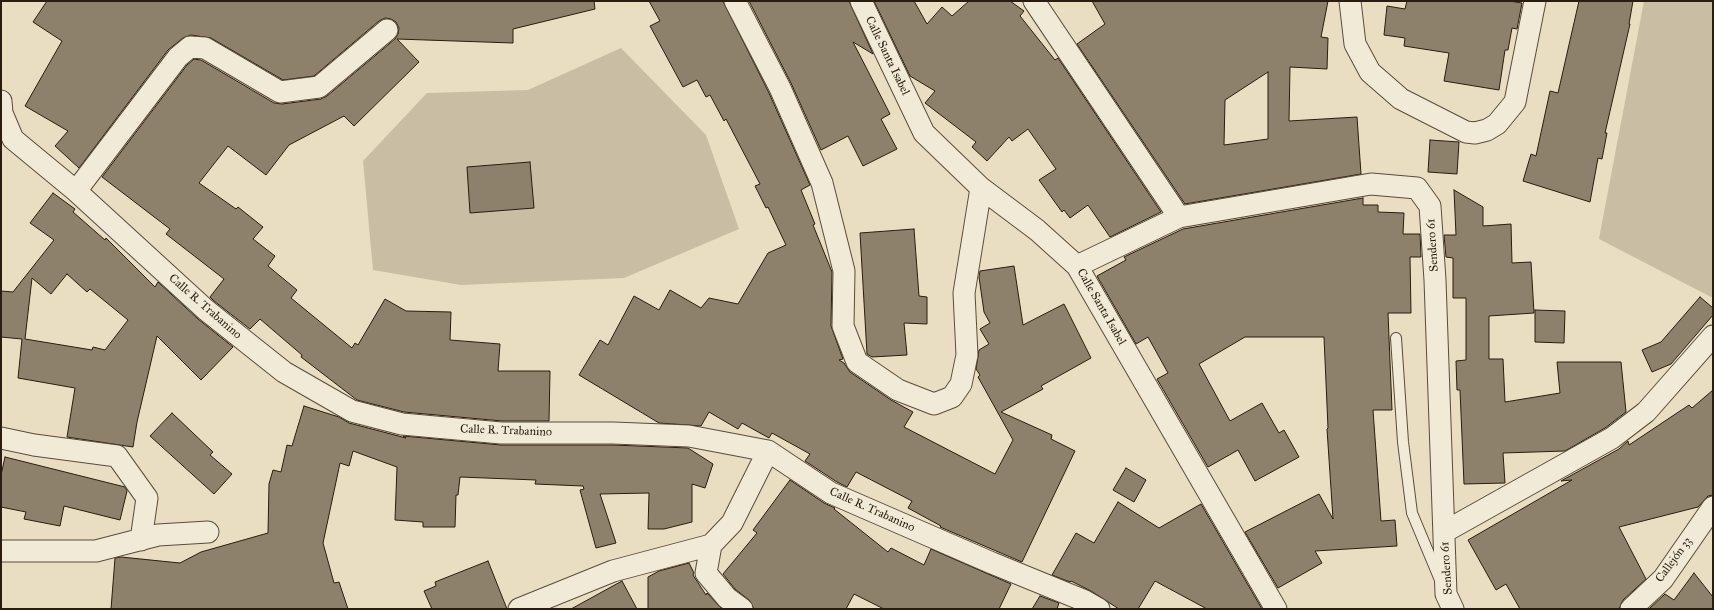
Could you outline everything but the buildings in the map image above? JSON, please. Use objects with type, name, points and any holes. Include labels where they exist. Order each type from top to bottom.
[{"type":"street","points":[[736,1],[780,88],[822,183],[844,271],[843,326],[857,362],[898,390],[934,404],[952,397],[961,384],[967,355],[964,293],[981,188]]},
{"type":"street","name":"Calle Santa Isabel","points":[[861,1],[924,133],[981,188],[1037,230],[1077,266],[1276,609]]},
{"type":"street","points":[[1034,1],[1179,217]]},
{"type":"street","points":[[1350,1],[1355,44],[1370,72],[1401,99],[1466,132],[1475,133],[1487,130],[1496,124],[1515,102],[1535,1]]},
{"type":"street","points":[[76,191],[178,56],[190,47],[205,48],[280,92],[318,87],[387,30]]},
{"type":"street","name":"Calle R. Trabanino","points":[[1,101],[7,143],[76,191],[212,315],[284,372],[352,411],[402,424],[501,433],[613,433],[689,436],[768,451],[831,493],[992,563],[1085,601],[1099,609]]},
{"type":"street","name":"Sendero 61","points":[[1077,266],[1179,217],[1371,184],[1417,188],[1430,206],[1435,280],[1444,532],[1450,602]]},
{"type":"street","points":[[1444,532],[1612,438],[1646,412],[1713,336]]},
{"type":"street","points":[[1,438],[34,445],[117,456],[147,498],[141,540]]},
{"type":"street","points":[[519,609],[613,571],[710,545],[732,523],[768,451]]},
{"type":"street","name":"Callejón 33","points":[[1631,609],[1663,579],[1713,507]]},
{"type":"street","points":[[1,551],[96,551],[158,535],[208,532]]},
{"type":"street","points":[[710,545],[706,573],[727,598],[742,609]]},
{"type":"lane","points":[[1396,338],[1403,442],[1412,513],[1450,602]]},
{"type":"shaded area","points":[[1644,1],[1713,1],[1713,298],[1599,239]]},
{"type":"shaded area","points":[[621,48],[706,135],[739,229],[624,278],[461,285],[373,270],[363,161],[427,93],[528,90]]}]
